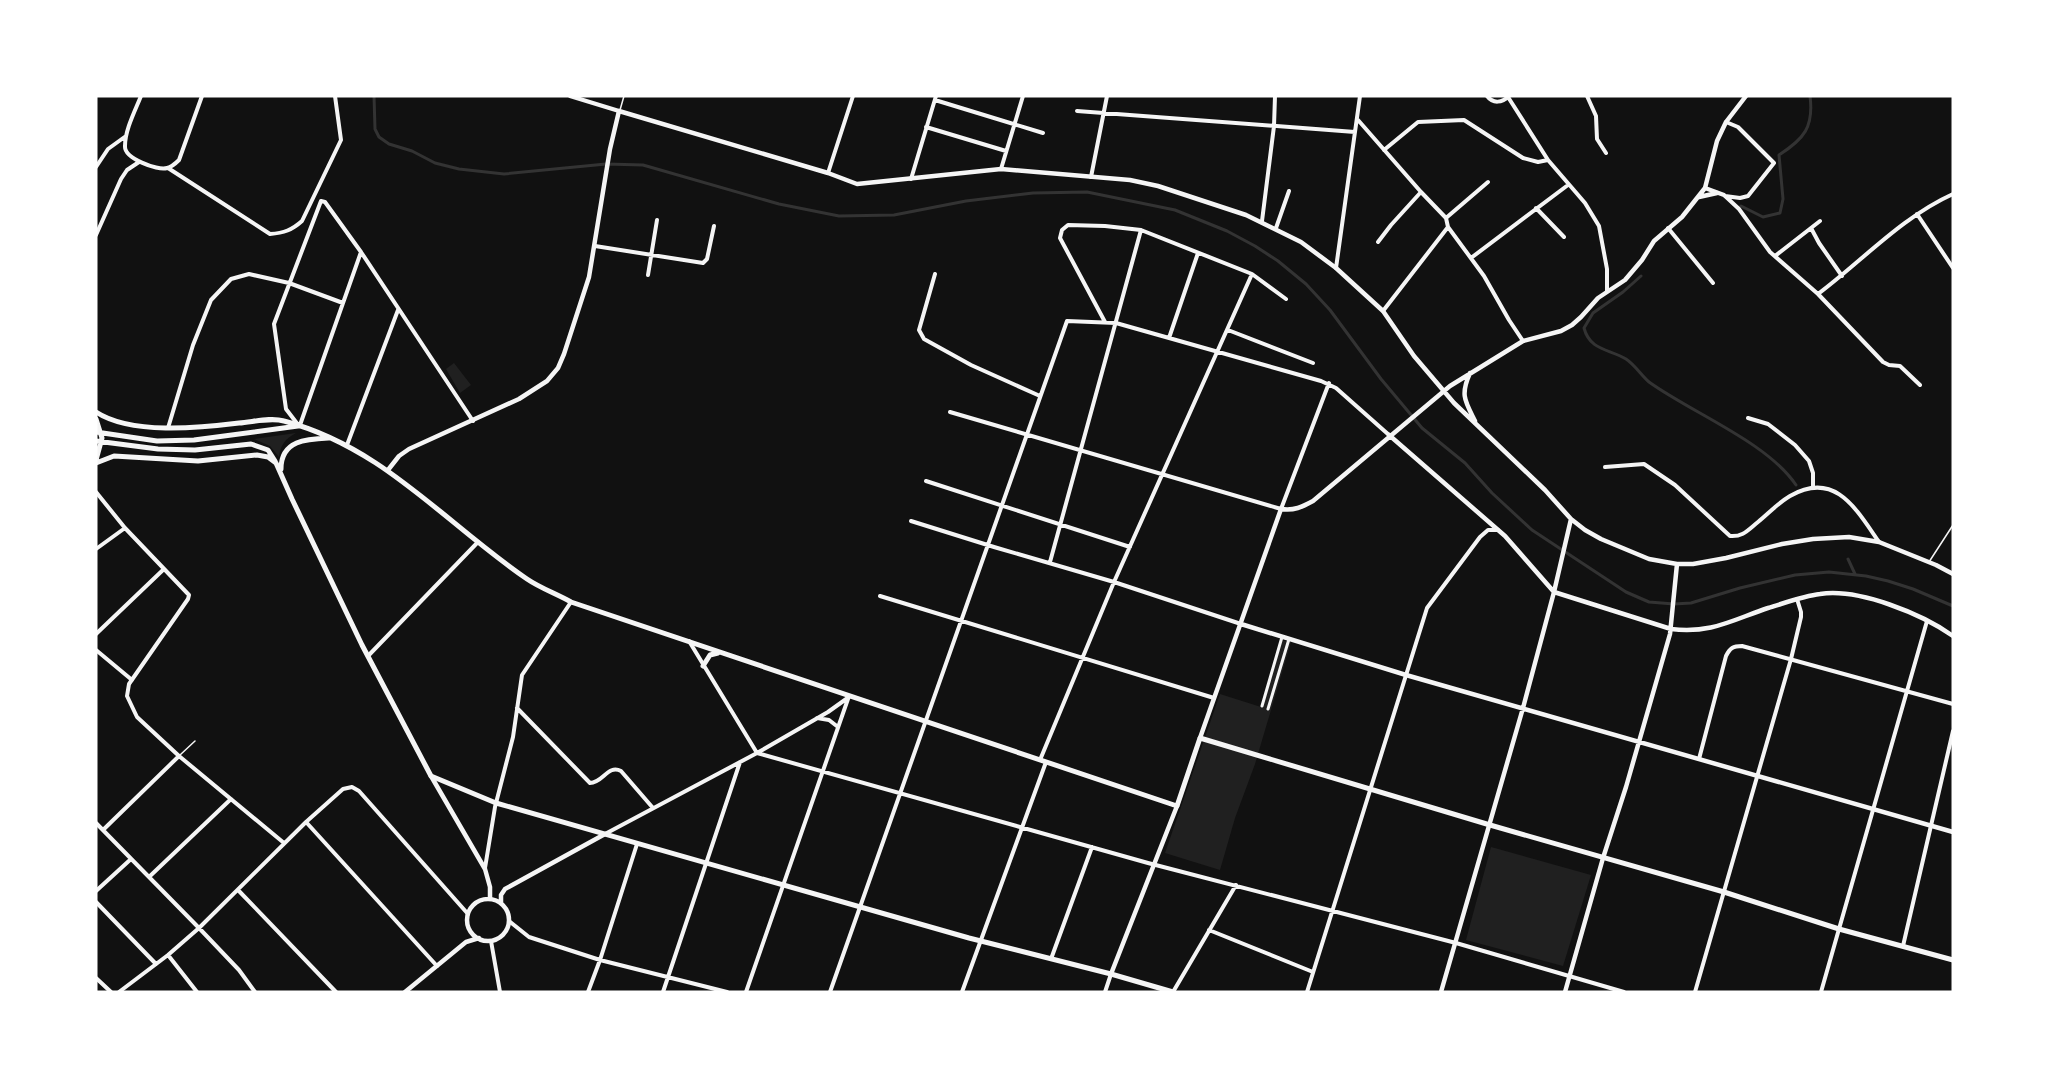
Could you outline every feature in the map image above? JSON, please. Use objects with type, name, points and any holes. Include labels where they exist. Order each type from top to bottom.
[{"type":"main road","points":[[96,412],[116,422],[168,428],[197,428],[282,420],[332,438],[388,470],[528,580],[571,602],[1177,806],[1200,738],[1953,960]]},
{"type":"main road","points":[[96,420],[102,438],[96,461]]},
{"type":"main road","points":[[96,432],[157,441],[226,436],[299,426]]},
{"type":"main road","points":[[282,473],[281,460],[287,449],[294,443],[307,439],[332,438]]},
{"type":"main road","points":[[96,441],[158,449],[195,450],[251,444],[268,450],[282,473],[292,499],[368,656],[431,776],[496,803],[980,941],[1111,974],[1171,992]]},
{"type":"main road","points":[[96,461],[114,456],[198,461],[257,455],[268,457],[276,463]]},
{"type":"main road","points":[[703,666],[710,655],[722,653]]},
{"type":"street","points":[[141,96],[124,146],[130,158],[161,169],[168,168],[178,160],[202,96]]},
{"type":"street","points":[[168,168],[270,234],[291,230],[302,221],[341,140],[335,96]]},
{"type":"street","points":[[570,96],[828,173],[857,184],[1001,169],[1035,170],[1130,180],[1158,186],[1262,221],[1301,242],[1336,268],[1383,311],[1414,356],[1443,392],[1545,490],[1570,521],[1585,530],[1649,559],[1677,564],[1726,558],[1813,539],[1849,537],[1880,542],[1953,574]]},
{"type":"street","points":[[828,173],[853,96]]},
{"type":"street","points":[[1001,169],[1023,96]]},
{"type":"street","points":[[1091,177],[1107,96]]},
{"type":"street","points":[[1262,221],[1274,126],[1275,96]]},
{"type":"street","points":[[1336,268],[1360,96]]},
{"type":"street","points":[[1486,96],[1496,102],[1509,97],[1548,160],[1585,203],[1599,226],[1607,275],[1606,291]]},
{"type":"street","points":[[1587,96],[1596,116],[1597,139],[1606,153]]},
{"type":"street","points":[[950,412],[1281,509],[1300,508],[1312,501],[1443,392],[1523,341],[1561,331],[1572,325],[1606,291],[1625,280],[1654,241],[1682,217],[1705,188],[1717,141],[1726,122],[1746,96]]},
{"type":"street","points":[[911,179],[935,98],[1043,133]]},
{"type":"street","points":[[388,470],[399,456],[409,449],[519,399],[547,381],[558,368],[589,277],[604,181],[620,111]]},
{"type":"street","points":[[1077,111],[1355,132]]},
{"type":"street","points":[[1358,120],[1446,218],[1448,227],[1471,258],[1523,341]]},
{"type":"street","points":[[1384,150],[1418,122],[1464,120],[1523,158],[1538,162],[1548,160]]},
{"type":"street","points":[[1705,188],[1740,198],[1748,196],[1774,163],[1738,127],[1726,122]]},
{"type":"street","points":[[926,127],[1006,151]]},
{"type":"street","points":[[96,166],[108,149],[127,135]]},
{"type":"street","points":[[96,235],[121,179],[127,170],[140,161]]},
{"type":"street","points":[[1446,218],[1488,182]]},
{"type":"street","points":[[1471,258],[1568,185]]},
{"type":"street","points":[[1276,228],[1288,191]]},
{"type":"street","points":[[1378,242],[1390,225],[1421,192]]},
{"type":"street","points":[[1699,197],[1716,193]]},
{"type":"street","points":[[1818,294],[1917,214],[1936,201],[1953,194]]},
{"type":"street","points":[[1724,195],[1739,209],[1774,256],[1818,294],[1883,362],[1900,366],[1920,385]]},
{"type":"street","points":[[299,426],[286,409],[274,324],[321,201],[325,202],[361,252],[473,421]]},
{"type":"street","points":[[1536,208],[1564,237]]},
{"type":"street","points":[[1917,214],[1953,266]]},
{"type":"street","points":[[648,275],[657,220]]},
{"type":"street","points":[[1774,256],[1820,221]]},
{"type":"street","points":[[1105,323],[1060,238],[1062,230],[1068,225],[1141,230],[1252,274],[1286,299]]},
{"type":"street","points":[[595,246],[703,263],[707,259],[714,226]]},
{"type":"street","points":[[1383,311],[1448,227]]},
{"type":"street","points":[[1668,228],[1713,283]]},
{"type":"street","points":[[1811,228],[1842,276]]},
{"type":"street","points":[[1050,562],[1141,230]]},
{"type":"street","points":[[299,426],[361,252]]},
{"type":"street","points":[[1169,338],[1198,253]]},
{"type":"street","points":[[168,428],[193,345],[211,300],[231,279],[249,274],[289,284],[343,303]]},
{"type":"street","points":[[935,274],[919,330],[924,339],[971,365],[1040,396]]},
{"type":"street","points":[[962,992],[1023,827],[1043,761],[1083,658],[1114,582],[1252,274]]},
{"type":"street","points":[[347,445],[398,309]]},
{"type":"street","points":[[831,992],[1067,321],[1116,323],[1329,383],[1498,530],[1554,592],[1671,627],[1698,631],[1797,599],[1821,594],[1855,595],[1874,599],[1927,621],[1953,636]]},
{"type":"street","points":[[1228,330],[1314,363]]},
{"type":"street","points":[[1470,374],[1463,392],[1465,402],[1477,425]]},
{"type":"street","points":[[1200,738],[1281,509],[1329,383]]},
{"type":"street","points":[[1748,418],[1768,424],[1809,460],[1813,473],[1813,487]]},
{"type":"street","points":[[1605,467],[1644,464],[1675,485],[1730,536],[1743,535],[1788,497],[1813,487],[1830,488],[1848,501],[1880,542]]},
{"type":"street","points":[[926,481],[1130,547]]},
{"type":"street","points":[[96,492],[125,528],[189,595],[129,684],[127,696],[138,717],[179,756],[284,843]]},
{"type":"street","points":[[911,521],[1050,562],[1406,675],[1953,832]]},
{"type":"street","points":[[1441,992],[1523,708],[1570,521]]},
{"type":"street","points":[[96,549],[125,528]]},
{"type":"street","points":[[1307,992],[1427,608],[1480,537],[1488,530],[1498,530]]},
{"type":"street","points":[[368,656],[478,542]]},
{"type":"street","points":[[1565,992],[1671,627],[1677,564]]},
{"type":"street","points":[[96,634],[164,569]]},
{"type":"street","points":[[880,596],[1214,698]]},
{"type":"street","points":[[1695,992],[1791,659],[1801,612],[1797,599]]},
{"type":"street","points":[[484,869],[496,803],[513,737],[519,686],[526,666],[571,602]]},
{"type":"street","points":[[1821,992],[1927,621]]},
{"type":"street","points":[[1263,706],[1282,637]]},
{"type":"street","points":[[1268,709],[1289,639]]},
{"type":"street","points":[[689,641],[757,753],[1092,847],[1456,943],[1624,992]]},
{"type":"street","points":[[1699,759],[1726,656],[1735,646],[1791,659],[1953,704]]},
{"type":"street","points":[[96,650],[132,680]]},
{"type":"street","points":[[501,903],[501,895],[505,889],[757,753],[817,718],[849,696]]},
{"type":"street","points":[[746,992],[849,696]]},
{"type":"street","points":[[517,708],[590,783],[597,782],[612,769],[617,769],[654,808]]},
{"type":"street","points":[[817,718],[829,720],[838,727]]},
{"type":"street","points":[[1903,946],[1953,731]]},
{"type":"street","points":[[103,830],[179,756]]},
{"type":"street","points":[[663,992],[740,762]]},
{"type":"street","points":[[431,776],[484,869],[490,887],[490,898]]},
{"type":"street","points":[[119,992],[199,928],[306,822],[344,789],[352,787],[359,791],[468,914],[470,930],[466,942]]},
{"type":"street","points":[[149,878],[231,799]]},
{"type":"street","points":[[1105,992],[1177,806]]},
{"type":"street","points":[[306,822],[437,966]]},
{"type":"street","points":[[96,823],[239,970],[255,992]]},
{"type":"street","points":[[588,992],[637,844]]},
{"type":"street","points":[[1052,959],[1092,847]]},
{"type":"street","points":[[96,891],[131,859]]},
{"type":"street","points":[[1171,992],[1236,885]]},
{"type":"street","points":[[238,890],[336,992]]},
{"type":"street","points":[[406,992],[466,942],[478,938],[491,941],[504,934],[509,921],[509,914],[501,903],[490,898],[475,903],[468,914]]},
{"type":"street","points":[[96,902],[156,964]]},
{"type":"street","points":[[509,921],[530,937],[600,960],[727,992]]},
{"type":"street","points":[[470,930],[478,938]]},
{"type":"street","points":[[1209,930],[1313,972]]},
{"type":"street","points":[[491,941],[500,992]]},
{"type":"street","points":[[168,955],[197,992]]},
{"type":"street","points":[[96,978],[111,992]]},
{"type":"lane","points":[[620,111],[624,96]]},
{"type":"lane","points":[[1929,562],[1953,525]]},
{"type":"lane","points":[[179,756],[195,741]]},
{"type":"shaded area","points":[[454,363],[471,385],[460,393],[446,369]]},
{"type":"shaded area","points":[[296,433],[284,442],[279,457],[270,446],[254,439]]},
{"type":"shaded area","points":[[1280,640],[1291,642],[1255,764],[1235,818],[1220,870],[1165,853],[1220,694],[1261,707]]},
{"type":"shaded area","points":[[1491,847],[1591,875],[1563,966],[1466,940]]},
{"type":"waterway","points":[[374,96],[375,129],[379,137],[389,144],[412,151],[435,163],[459,169],[504,174],[606,164],[643,165],[779,204],[839,216],[894,215],[966,201],[1033,193],[1087,192],[1175,210],[1227,231],[1255,246],[1306,284],[1330,310],[1381,379],[1422,428],[1465,463],[1492,493],[1532,530],[1626,592],[1649,602],[1691,603],[1795,575],[1829,572],[1888,581],[1953,606]]},
{"type":"waterway","points":[[1741,206],[1763,217],[1780,213],[1783,199],[1779,155],[1801,137],[1809,124],[1810,96]]},
{"type":"waterway","points":[[1641,276],[1593,313],[1584,328],[1587,336],[1601,348],[1626,359],[1649,382],[1666,394],[1728,429],[1767,455],[1796,485]]},
{"type":"waterway","points":[[1848,559],[1855,574]]}]
